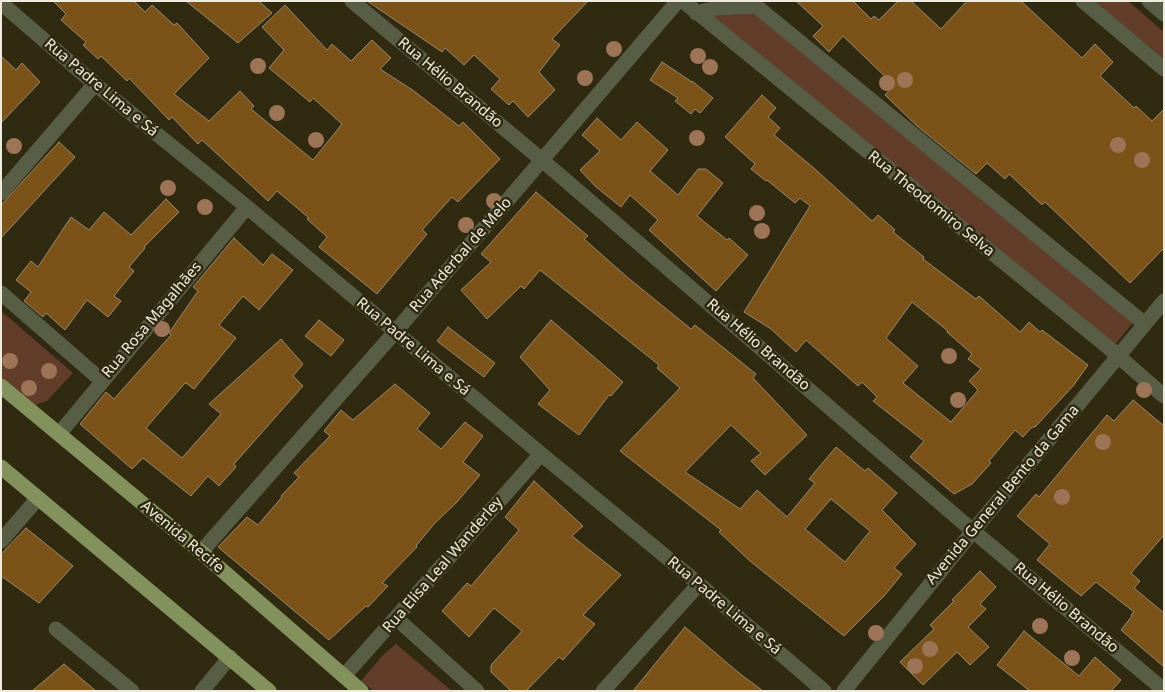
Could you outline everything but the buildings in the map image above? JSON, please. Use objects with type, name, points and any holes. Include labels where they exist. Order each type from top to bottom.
[{"type":"main road","name":"Avenida Recife","points":[[1,386],[201,552],[361,691]]},
{"type":"main road","points":[[1,467],[269,691]]},
{"type":"street","name":"Rua Hélio Brandão","points":[[352,1],[542,160],[973,531],[1164,690]]},
{"type":"street","name":"Rua Aderbal de Melo","points":[[201,552],[395,332],[678,1]]},
{"type":"street","name":"Rua Theodomiro Selva","points":[[683,1],[696,14],[1118,356],[1164,396]]},
{"type":"street","points":[[1083,1],[1164,68]]},
{"type":"street","points":[[1149,1],[1164,14]]},
{"type":"street","name":"Rua Padre Lima e Sá","points":[[1,3],[95,84],[247,207],[699,584],[824,691]]},
{"type":"street","points":[[696,14],[716,8],[756,6],[1145,324]]},
{"type":"street","points":[[1,193],[95,84]]},
{"type":"street","name":"Rua Rosa Magalhães","points":[[59,434],[101,380],[247,207]]},
{"type":"street","points":[[1,293],[101,380]]},
{"type":"street","name":"Avenida General Bento da Gama","points":[[844,691],[973,531],[1164,301]]},
{"type":"street","name":"Rua Elisa Leal Wanderley","points":[[344,676],[541,454]]},
{"type":"street","points":[[1,541],[38,498]]},
{"type":"street","points":[[603,691],[699,584]]},
{"type":"street","points":[[396,618],[477,691]]},
{"type":"street","points":[[56,629],[132,691]]},
{"type":"street","points":[[202,691],[230,657]]},
{"type":"shaded area","points":[[1094,1],[1128,1],[1164,32],[1164,59]]},
{"type":"shaded area","points":[[756,9],[1135,320],[1114,346],[700,14]]},
{"type":"shaded area","points":[[1,311],[73,373],[47,401],[35,405],[1,377]]},
{"type":"shaded area","points":[[396,644],[452,691],[374,691],[361,681],[383,655]]}]
